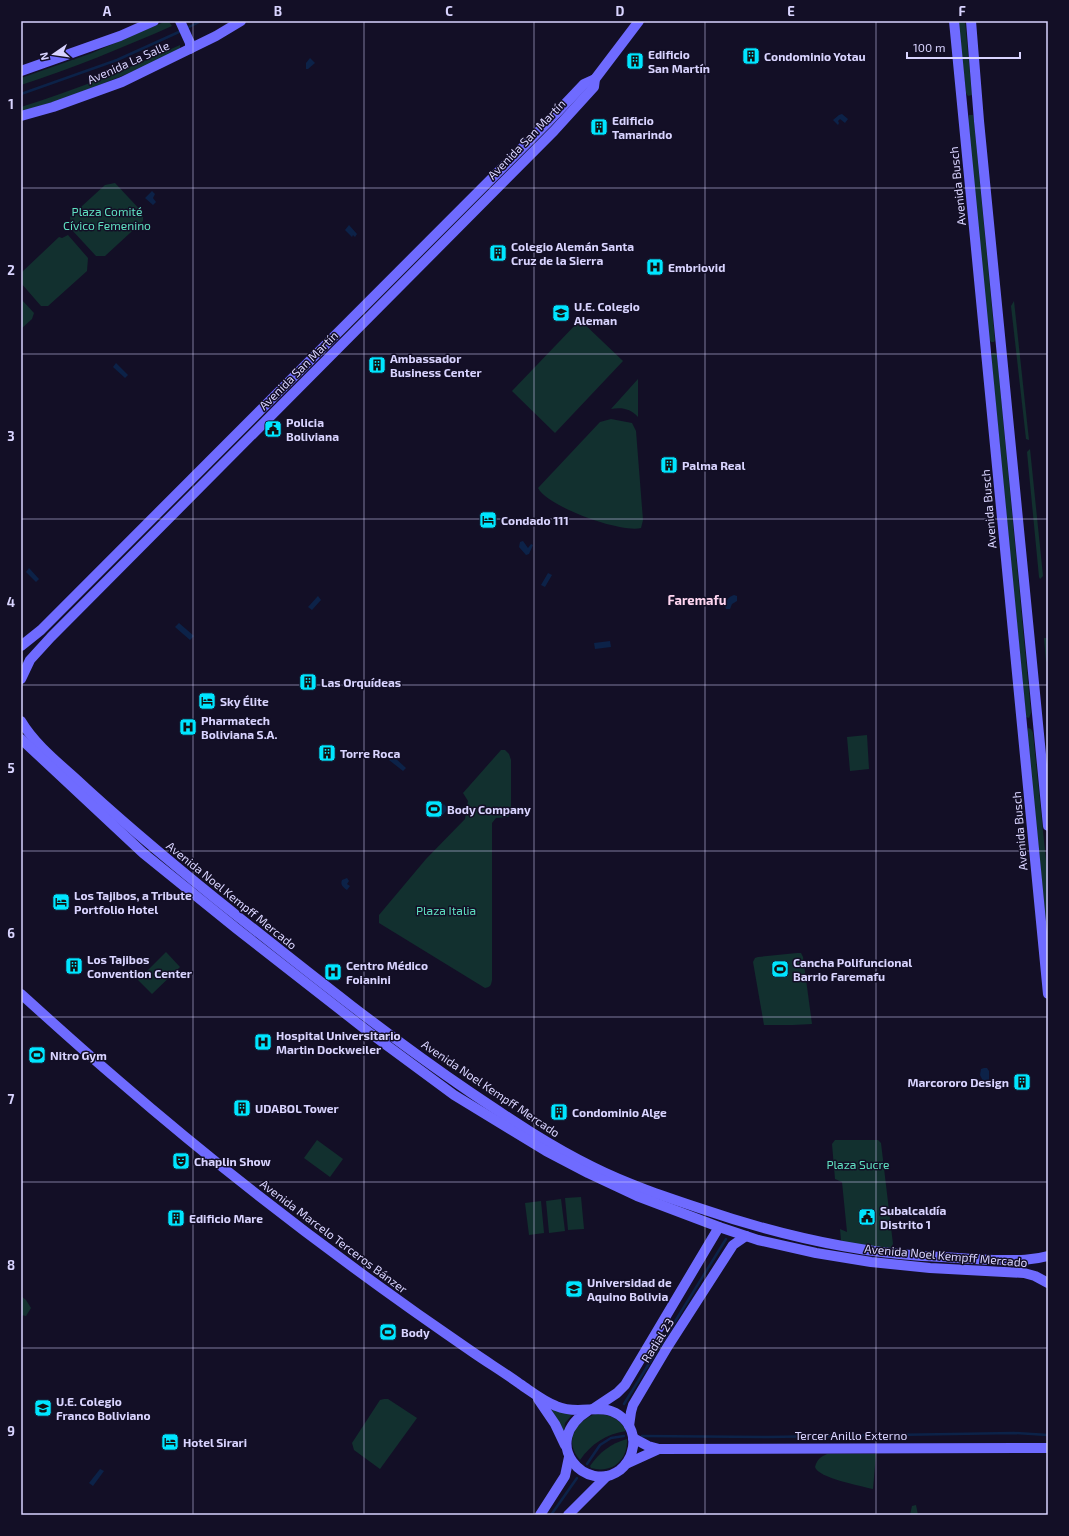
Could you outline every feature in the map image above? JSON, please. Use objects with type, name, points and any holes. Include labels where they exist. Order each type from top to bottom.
[{"type":"main road","points":[[21,71],[120,36],[154,21]]},
{"type":"main road","points":[[180,21],[191,44]]},
{"type":"main road","name":"Avenida La Salle","points":[[21,116],[53,107],[122,82],[191,44],[216,36],[241,21]]},
{"type":"main road","name":"Avenida San Martín","points":[[21,646],[41,630],[546,124],[584,84],[595,79],[639,21]]},
{"type":"main road","name":"Avenida Busch","points":[[954,21],[1048,994]]},
{"type":"main road","points":[[972,21],[978,105],[1048,826]]},
{"type":"main road","points":[[959,63],[964,75],[966,101],[970,105],[978,105]]},
{"type":"main road","name":"Avenida San Martín","points":[[21,680],[30,660],[51,636],[554,131],[594,87],[595,79]]},
{"type":"main road","points":[[986,347],[1001,345]]},
{"type":"main road","name":"Avenida Noel Kempff Mercado","points":[[21,721],[36,740],[114,814],[240,925],[272,957],[454,1095],[546,1151],[637,1196],[758,1240],[816,1253],[871,1262],[930,1268],[1024,1273],[1035,1276],[1048,1283]]},
{"type":"main road","points":[[1022,726],[1039,724]]},
{"type":"main road","name":"Avenida Noel Kempff Mercado","points":[[21,739],[143,853],[446,1075],[550,1144],[592,1167],[643,1189],[708,1211],[769,1230],[840,1246],[897,1254],[960,1259],[1025,1260],[1048,1256]]},
{"type":"main road","points":[[272,957],[281,958],[306,978],[314,977],[317,987],[345,1008],[350,1017]]},
{"type":"main road","name":"Avenida Marcelo Terceros Bánzer","points":[[21,994],[122,1084],[242,1183],[334,1254],[532,1393],[565,1409],[590,1410]]},
{"type":"main road","points":[[394,1050],[410,1057],[438,1078],[443,1078],[446,1075]]},
{"type":"main road","points":[[454,1095],[456,1093],[464,1094],[487,1107],[497,1110]]},
{"type":"main road","points":[[637,1196],[652,1198],[700,1216],[704,1216],[708,1211]]},
{"type":"main road","points":[[719,1227],[729,1224],[760,1231],[769,1230]]},
{"type":"main road","name":"Radial 23","points":[[590,1410],[617,1393],[625,1385],[719,1227]]},
{"type":"main road","name":"Radial 23","points":[[629,1426],[633,1405],[664,1353],[733,1245],[746,1236]]},
{"type":"main road","points":[[758,1240],[770,1238],[831,1253],[837,1251],[840,1246]]},
{"type":"main road","points":[[871,1262],[879,1258],[935,1263],[944,1263],[960,1259]]},
{"type":"main road","name":"Avenida Marcelo Terceros Bánzer","points":[[532,1393],[549,1413],[568,1452]]},
{"type":"main road","points":[[540,1515],[565,1476],[568,1452],[567,1436],[571,1425],[579,1416],[590,1410],[601,1409],[613,1412],[624,1419],[634,1438],[632,1452],[626,1464],[616,1473],[607,1476],[596,1476],[585,1473],[576,1466],[568,1452]]},
{"type":"main road","name":"Tercer Anillo Externo","points":[[634,1438],[648,1446],[659,1449],[1046,1448]]},
{"type":"main road","name":"Tercer Anillo Externo","points":[[626,1464],[659,1449]]},
{"type":"main road","points":[[568,1515],[607,1476]]},
{"type":"green space","points":[[958,21],[965,21],[972,95],[968,96],[966,93]]},
{"type":"green space","points":[[164,22],[169,22],[172,26],[60,72],[21,85],[21,78],[92,53]]},
{"type":"green space","points":[[180,45],[180,50],[122,76],[82,92],[21,112],[21,107],[101,79]]},
{"type":"green space","points":[[969,115],[973,115],[974,121],[994,342],[991,342],[989,339],[968,121]]},
{"type":"green space","name":"Plaza Comité Cívico Femenino","points":[[115,183],[143,213],[143,221],[105,256],[96,256],[72,230],[70,217],[105,185]]},
{"type":"green space","points":[[68,235],[88,258],[87,271],[48,306],[41,306],[21,283],[21,273],[59,237],[62,238]]},
{"type":"green space","points":[[21,299],[34,313],[32,319],[21,329]]},
{"type":"green space","points":[[1014,301],[1029,440],[1026,439],[1011,306]]},
{"type":"green space","points":[[580,320],[623,361],[555,433],[512,391]]},
{"type":"green space","points":[[992,353],[997,355],[1031,713],[1029,718],[1026,717],[991,356]]},
{"type":"green space","points":[[638,379],[638,417],[626,409],[611,409]]},
{"type":"green space","points":[[611,419],[632,423],[636,431],[643,520],[641,528],[617,527],[585,517],[555,503],[544,495],[538,488],[600,422]]},
{"type":"green space","points":[[1030,449],[1043,576],[1040,579],[1027,452]]},
{"type":"green space","points":[[1044,638],[1048,638],[1048,663],[1046,661]]},
{"type":"green space","points":[[1028,728],[1031,729],[1033,733],[1048,880],[1048,942],[1027,732]]},
{"type":"green space","points":[[867,735],[869,769],[850,771],[847,737]]},
{"type":"green space","name":"Plaza Italia","points":[[501,750],[505,750],[509,754],[511,760],[511,811],[508,817],[496,818],[492,823],[492,980],[490,986],[485,988],[379,923],[379,915],[426,859],[465,819],[468,801],[463,793]]},
{"type":"green space","points":[[166,952],[180,967],[152,994],[138,980]]},
{"type":"green space","points":[[801,953],[803,957],[812,1024],[764,1025],[753,962],[755,958],[758,957]]},
{"type":"green space","points":[[317,1140],[343,1159],[330,1177],[304,1158]]},
{"type":"green space","name":"Plaza Sucre","points":[[835,1140],[878,1140],[881,1143],[893,1244],[890,1249],[845,1244],[841,1240],[840,1229],[847,1232],[842,1182],[835,1179],[832,1144]]},
{"type":"green space","points":[[581,1197],[584,1229],[568,1230],[565,1198]]},
{"type":"green space","points":[[561,1199],[565,1231],[549,1233],[546,1201]]},
{"type":"green space","points":[[541,1201],[544,1233],[529,1235],[525,1203]]},
{"type":"green space","points":[[21,1296],[26,1300],[31,1308],[26,1316],[21,1315]]},
{"type":"green space","points":[[388,1399],[417,1418],[380,1469],[354,1450],[352,1443],[380,1400]]},
{"type":"green space","points":[[551,1409],[572,1415],[565,1423],[564,1431]]},
{"type":"green space","points":[[595,1414],[614,1418],[621,1423],[626,1431],[606,1437],[589,1449],[580,1460],[575,1453],[572,1440],[577,1428],[582,1422]]},
{"type":"green space","points":[[627,1439],[625,1453],[617,1464],[606,1469],[591,1468],[590,1466],[606,1449],[615,1443]]},
{"type":"green space","points":[[827,1454],[876,1454],[873,1489],[841,1481],[824,1475],[818,1471],[815,1467],[817,1462]]},
{"type":"green space","points":[[916,1505],[918,1515],[910,1515],[912,1506]]},
{"type":"water","points":[[310,58],[315,63],[306,69],[306,63]]},
{"type":"water","points":[[842,114],[848,119],[845,123],[840,119],[838,121],[838,125],[833,120]]},
{"type":"water","points":[[152,191],[155,194],[153,198],[156,202],[153,205],[145,198]]},
{"type":"water","points":[[349,225],[357,234],[355,237],[353,235],[352,237],[345,230]]},
{"type":"water","points":[[116,363],[128,375],[125,378],[113,367]]},
{"type":"water","points":[[523,541],[528,548],[531,544],[533,545],[529,554],[526,555],[519,547],[520,542]]},
{"type":"water","points":[[29,568],[39,579],[36,582],[26,572]]},
{"type":"water","points":[[548,573],[552,575],[545,587],[541,585]]},
{"type":"water","points":[[734,595],[737,596],[737,601],[732,604],[730,609],[726,609],[725,604],[727,600]]},
{"type":"water","points":[[318,596],[321,600],[312,610],[308,607]]},
{"type":"water","points":[[179,623],[194,636],[190,640],[175,627]]},
{"type":"water","points":[[610,641],[611,647],[595,649],[594,643]]},
{"type":"water","points":[[393,756],[406,768],[403,771],[389,760]]},
{"type":"water","points":[[444,804],[448,809],[439,819],[434,815]]},
{"type":"water","points":[[347,878],[349,881],[347,884],[350,886],[347,890],[341,883],[342,880]]},
{"type":"water","points":[[987,1068],[989,1071],[989,1086],[984,1083],[980,1075],[981,1069]]},
{"type":"water","points":[[100,1469],[104,1471],[93,1486],[89,1483]]},
{"type":"waterway","points":[[185,29],[201,21]]},
{"type":"waterway","points":[[21,94],[117,60],[181,31]]},
{"type":"waterway","points":[[624,1404],[726,1239]]},
{"type":"waterway","points":[[642,1436],[769,1437],[1014,1433],[1048,1435]]},
{"type":"waterway","points":[[587,1464],[600,1445],[611,1438],[624,1436]]},
{"type":"waterway","points":[[551,1515],[577,1478]]},
{"type":"place","name":"Condominio Yotau","points":[[751,56]]},
{"type":"place","name":"Edificio San Martín","points":[[635,61]]},
{"type":"place","name":"Edificio Tamarindo","points":[[599,127]]},
{"type":"place","name":"Colegio Alemán Santa Cruz de la Sierra","points":[[498,253]]},
{"type":"place","name":"Embriovid","points":[[655,267]]},
{"type":"place","name":"U.E. Colegio Aleman","points":[[561,313]]},
{"type":"place","name":"Ambassador Business Center","points":[[377,365]]},
{"type":"place","name":"Policia Boliviana","points":[[273,429]]},
{"type":"place","name":"Palma Real","points":[[669,465]]},
{"type":"place","name":"Condado 111","points":[[488,520]]},
{"type":"place","name":"Las Orquídeas","points":[[308,682]]},
{"type":"place","name":"Sky Élite","points":[[207,701]]},
{"type":"place","name":"Pharmatech Boliviana S.A.","points":[[188,727]]},
{"type":"place","name":"Torre Roca","points":[[327,753]]},
{"type":"place","name":"Body Company","points":[[434,809]]},
{"type":"place","name":"Los Tajibos, a Tribute Portfolio Hotel","points":[[61,902]]},
{"type":"place","name":"Los Tajibos Convention Center","points":[[74,966]]},
{"type":"place","name":"Cancha Polifuncional Barrio Faremafu","points":[[780,969]]},
{"type":"place","name":"Centro Médico Foianini","points":[[333,972]]},
{"type":"place","name":"Hospital Universitario Martin Dockweiler","points":[[263,1042]]},
{"type":"place","name":"Nitro Gym","points":[[37,1055]]},
{"type":"place","name":"Marcororo Design","points":[[1022,1082]]},
{"type":"place","name":"UDABOL Tower","points":[[242,1108]]},
{"type":"place","name":"Condominio Alge","points":[[559,1112]]},
{"type":"place","name":"Chaplin Show","points":[[181,1161]]},
{"type":"place","name":"Subalcaldía Distrito 1","points":[[867,1217]]},
{"type":"place","name":"Edificio Mare","points":[[176,1218]]},
{"type":"place","name":"Universidad de Aquino Bolivia","points":[[574,1289]]},
{"type":"place","name":"Body","points":[[388,1332]]},
{"type":"place","name":"U.E. Colegio Franco Boliviano","points":[[43,1408]]},
{"type":"place","name":"Hotel Sirari","points":[[170,1442]]},
{"type":"district","name":"Faremafu","points":[[697,600]]}]
